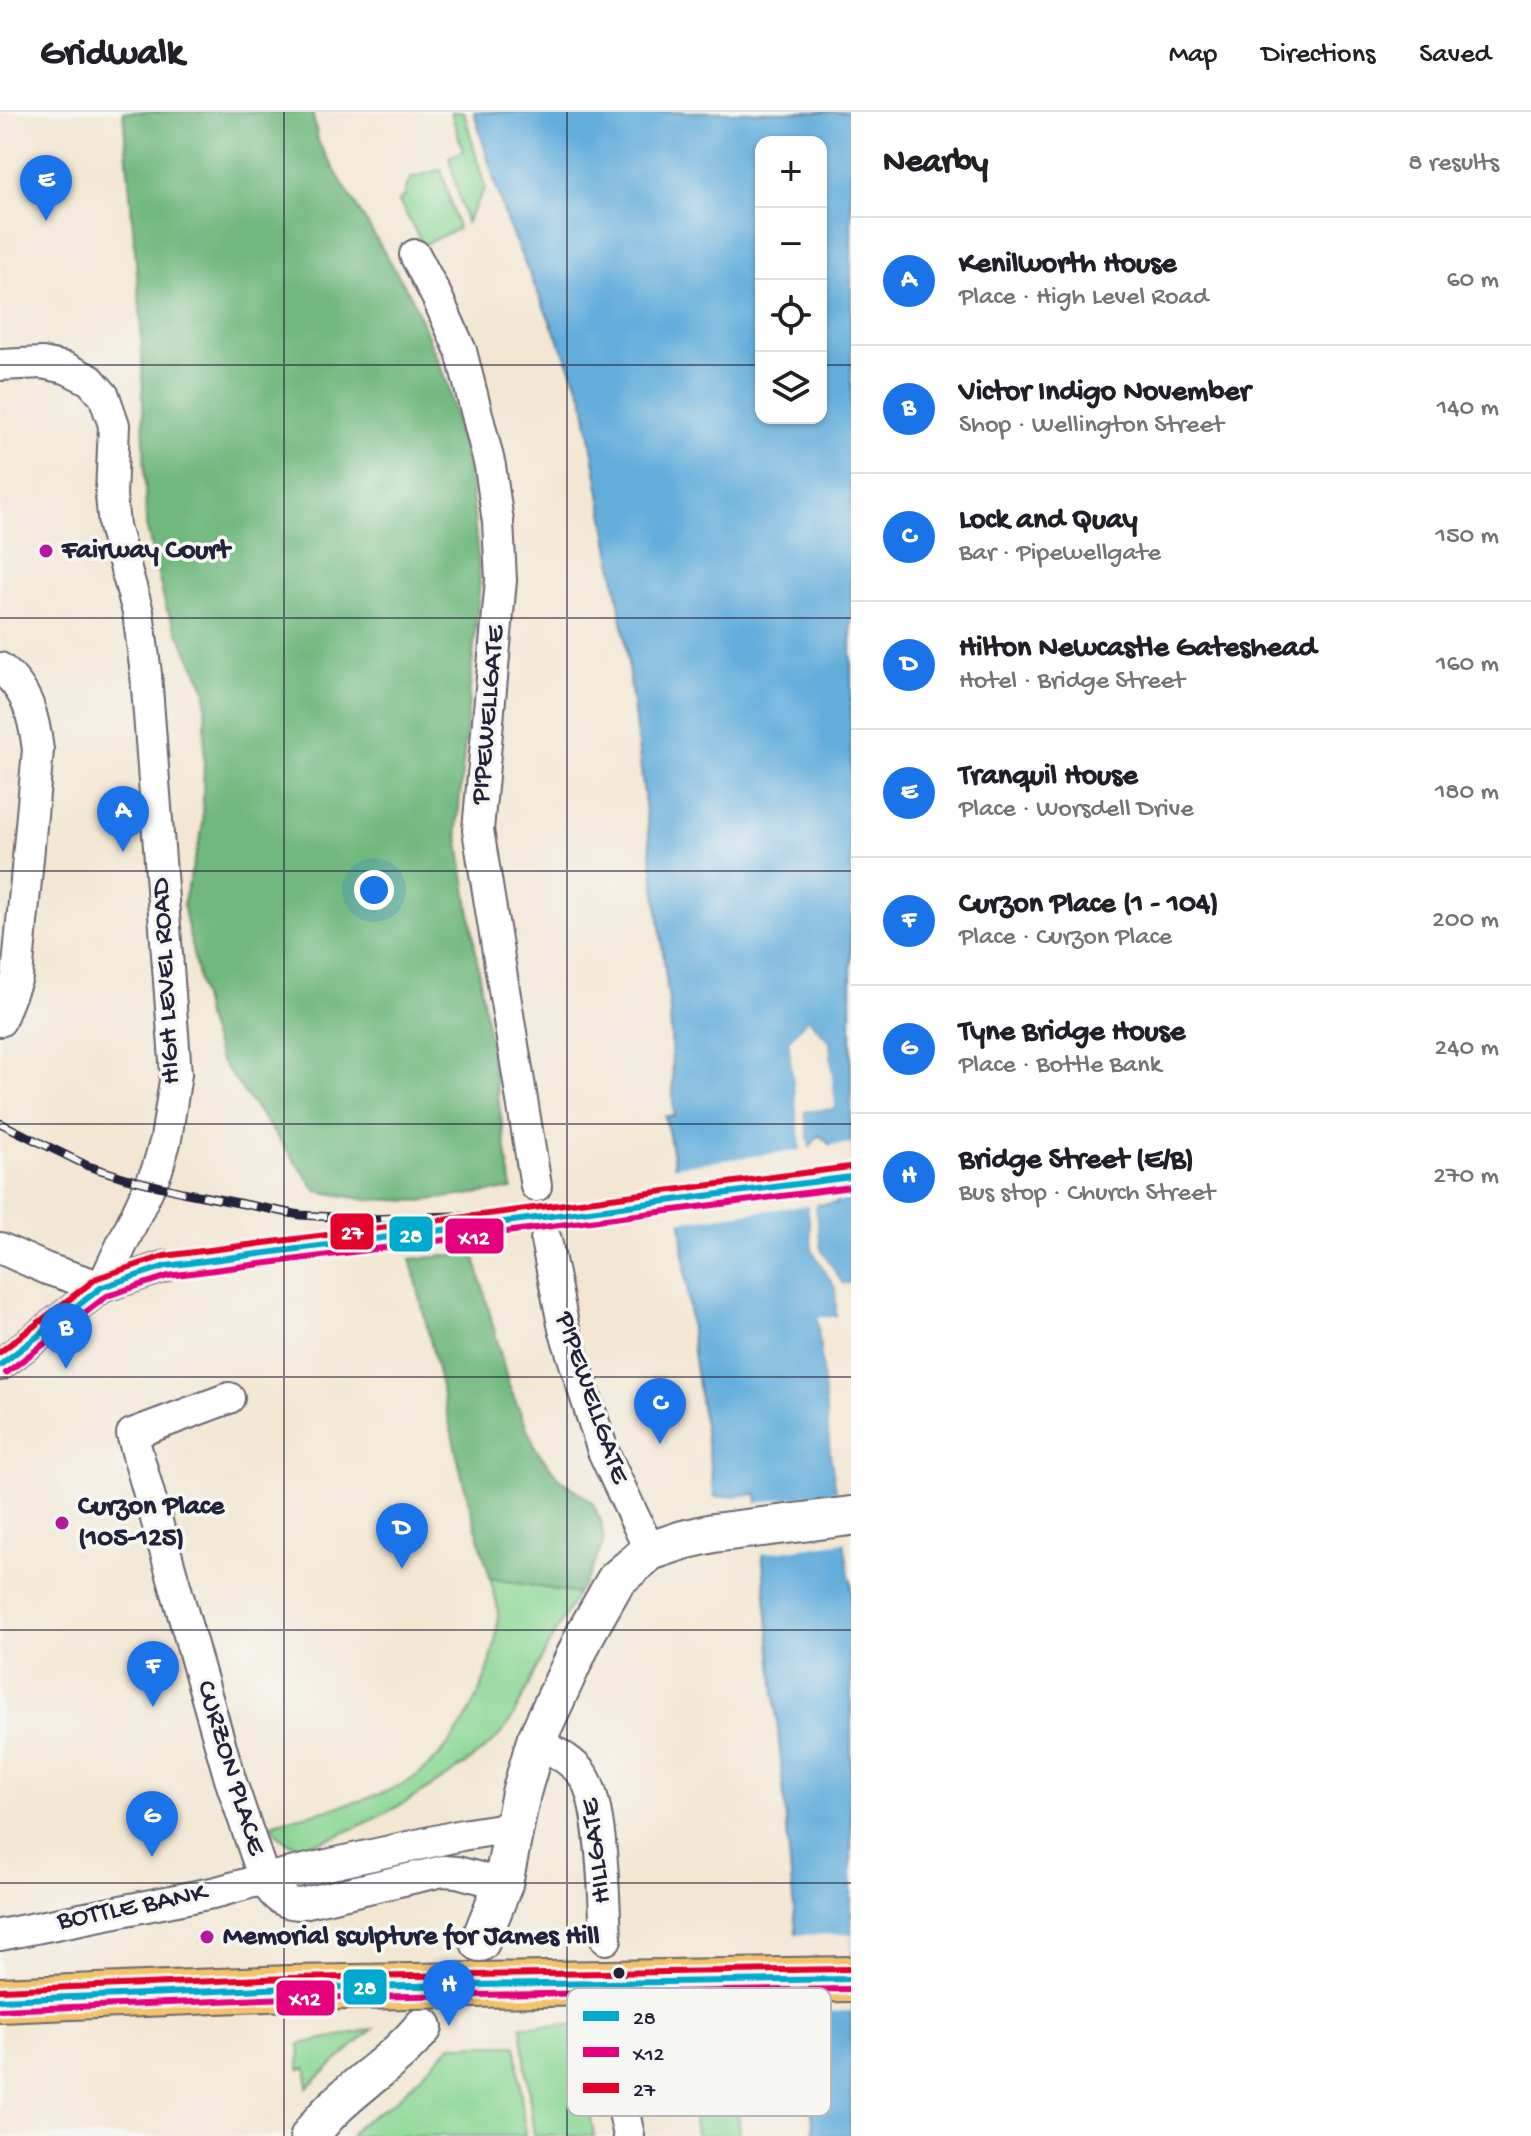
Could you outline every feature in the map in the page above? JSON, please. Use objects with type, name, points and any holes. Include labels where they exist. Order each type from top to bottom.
[{"type":"highway","points":[[0,2000],[290,1988],[851,1979]]},
{"type":"street","name":"PIPEWELLGATE","points":[[415,255],[461,351],[490,466],[498,522],[501,580],[478,830],[536,1186]]},
{"type":"street","name":"HIGH LEVEL ROAD","points":[[0,365],[42,363],[66,368],[90,380],[104,396],[114,425],[111,495],[114,526],[138,612],[146,674],[176,1074],[166,1139],[157,1170],[102,1287]]},
{"type":"street","points":[[0,668],[22,690],[33,715],[38,750],[17,977],[0,1021]]},
{"type":"street","name":"PIPEWELLGATE","points":[[546,1240],[564,1329],[603,1451],[650,1551]]},
{"type":"street","points":[[0,1248],[47,1269],[102,1287]]},
{"type":"street","points":[[0,1365],[102,1287],[166,1266]]},
{"type":"street","name":"CURZON PLACE","points":[[229,1398],[132,1434],[230,1779],[264,1879]]},
{"type":"street","points":[[480,1942],[503,1884],[513,1827],[536,1741],[587,1631],[616,1580],[650,1551],[683,1540],[851,1516]]},
{"type":"street","name":"HILLGATE","points":[[536,1741],[573,1764],[589,1784],[594,1797],[606,1939]]},
{"type":"street","name":"BOTTLE BANK","points":[[0,1935],[217,1892],[462,1835],[513,1827]]},
{"type":"street","points":[[264,1879],[280,1900],[299,1904],[443,1871],[503,1884]]},
{"type":"street","points":[[310,2136],[338,2104],[423,2027]]},
{"type":"street","points":[[625,2116],[629,2136]]},
{"type":"green space","points":[[123,112],[312,112],[319,144],[412,298],[448,385],[471,484],[480,580],[457,829],[512,1189],[422,1201],[362,1199],[317,1191],[220,1060],[207,1022],[183,904],[202,831],[206,690],[166,608],[146,525],[141,320]]},
{"type":"green space","points":[[451,112],[464,112],[485,188],[466,223],[449,157],[463,151]]},
{"type":"green space","points":[[441,169],[458,229],[423,245],[399,201],[405,196],[411,178]]},
{"type":"green space","points":[[474,1253],[509,1386],[536,1449],[558,1477],[592,1502],[601,1521],[604,1542],[577,1594],[490,1578],[464,1485],[411,1259]]},
{"type":"green space","points":[[490,1578],[577,1594],[505,1729],[467,1763],[371,1821],[312,1843],[292,1844],[282,1839],[271,1824],[353,1803],[401,1785],[421,1772],[456,1735],[481,1688],[496,1638],[498,1610]]},
{"type":"green space","points":[[567,2025],[567,2116],[591,2116],[594,2136],[534,2136],[521,2026]]},
{"type":"green space","points":[[373,2029],[307,2087],[307,2068],[299,2069],[300,2044]]},
{"type":"green space","points":[[452,2045],[516,2045],[525,2136],[350,2136],[359,2125],[396,2100]]},
{"type":"green space","points":[[693,2116],[738,2116],[740,2136],[697,2136]]},
{"type":"water","points":[[474,112],[851,112],[851,1284],[842,1284],[820,1249],[804,1111],[834,1108],[829,1042],[808,1019],[789,1041],[813,1250],[836,1288],[837,1317],[818,1318],[831,1455],[851,1582],[851,2136],[814,2136],[812,2116],[831,2116],[831,1988],[801,1988],[757,1494],[715,1497],[693,1353],[677,1177],[665,1116],[674,1116],[670,1011],[625,638],[583,396],[507,223]],"holes":[[[819,1135],[830,1145],[837,1203],[815,1205],[809,1148]]]},
{"type":"pier","points":[[808,1019],[829,1042],[835,1108],[804,1111],[809,1148],[814,1148],[819,1201],[833,1199],[826,1146],[851,1143],[851,1199],[815,1204],[820,1249],[842,1284],[851,1284],[851,1288],[840,1288],[840,1320],[823,1321],[835,1454],[851,1551],[851,1582],[845,1542],[759,1554],[754,1503],[837,1491],[818,1317],[837,1317],[836,1288],[813,1250],[808,1205],[677,1222],[671,1167],[801,1150],[789,1041]],"holes":[[[808,1025],[825,1044],[830,1104],[801,1109],[793,1042]]]},
{"type":"pier","points":[[851,1934],[851,2011],[831,2011],[831,1988],[798,1988],[793,1935]]},
{"type":"tunnel","points":[[166,1266],[851,1177]]},
{"type":"railway","points":[[0,1123],[88,1166],[126,1178],[300,1215],[368,1219],[513,1214],[557,1209]]},
{"type":"transit line","name":"27","points":[[0,1352],[97,1278],[164,1256],[850,1167]]},
{"type":"transit line","name":"28","points":[[0,1365],[102,1287],[166,1266],[851,1177]]},
{"type":"transit line","name":"X12","points":[[6,1373],[107,1296],[168,1276],[851,1187]]},
{"type":"transit line","name":"27","points":[[0,1990],[290,1978],[851,1969]]},
{"type":"transit line","name":"28","points":[[0,2000],[290,1988],[851,1979]]},
{"type":"transit line","name":"X12","points":[[831,1989],[851,1989]]},
{"type":"transit line","name":"X12","points":[[0,2010],[290,1998],[567,1994]]},
{"type":"place","name":"Tranquil House","points":[[46,221]]},
{"type":"place","name":"Fairway Court","points":[[46,551]]},
{"type":"place","name":"Kenilworth House","points":[[123,852]]},
{"type":"place","name":"Victor Indigo November","points":[[66,1369]]},
{"type":"place","name":"Lock and Quay","points":[[660,1444]]},
{"type":"place","name":"Curzon Place (105-125)","points":[[62,1523]]},
{"type":"place","name":"Hilton Newcastle Gateshead","points":[[402,1569]]},
{"type":"place","name":"Curzon Place (1 - 104)","points":[[153,1707]]},
{"type":"place","name":"Tyne Bridge House","points":[[152,1857]]},
{"type":"place","name":"Memorial sculpture for James Hill","points":[[207,1937]]},
{"type":"place","name":"Bridge Street (E/B)","points":[[449,2026]]}]
